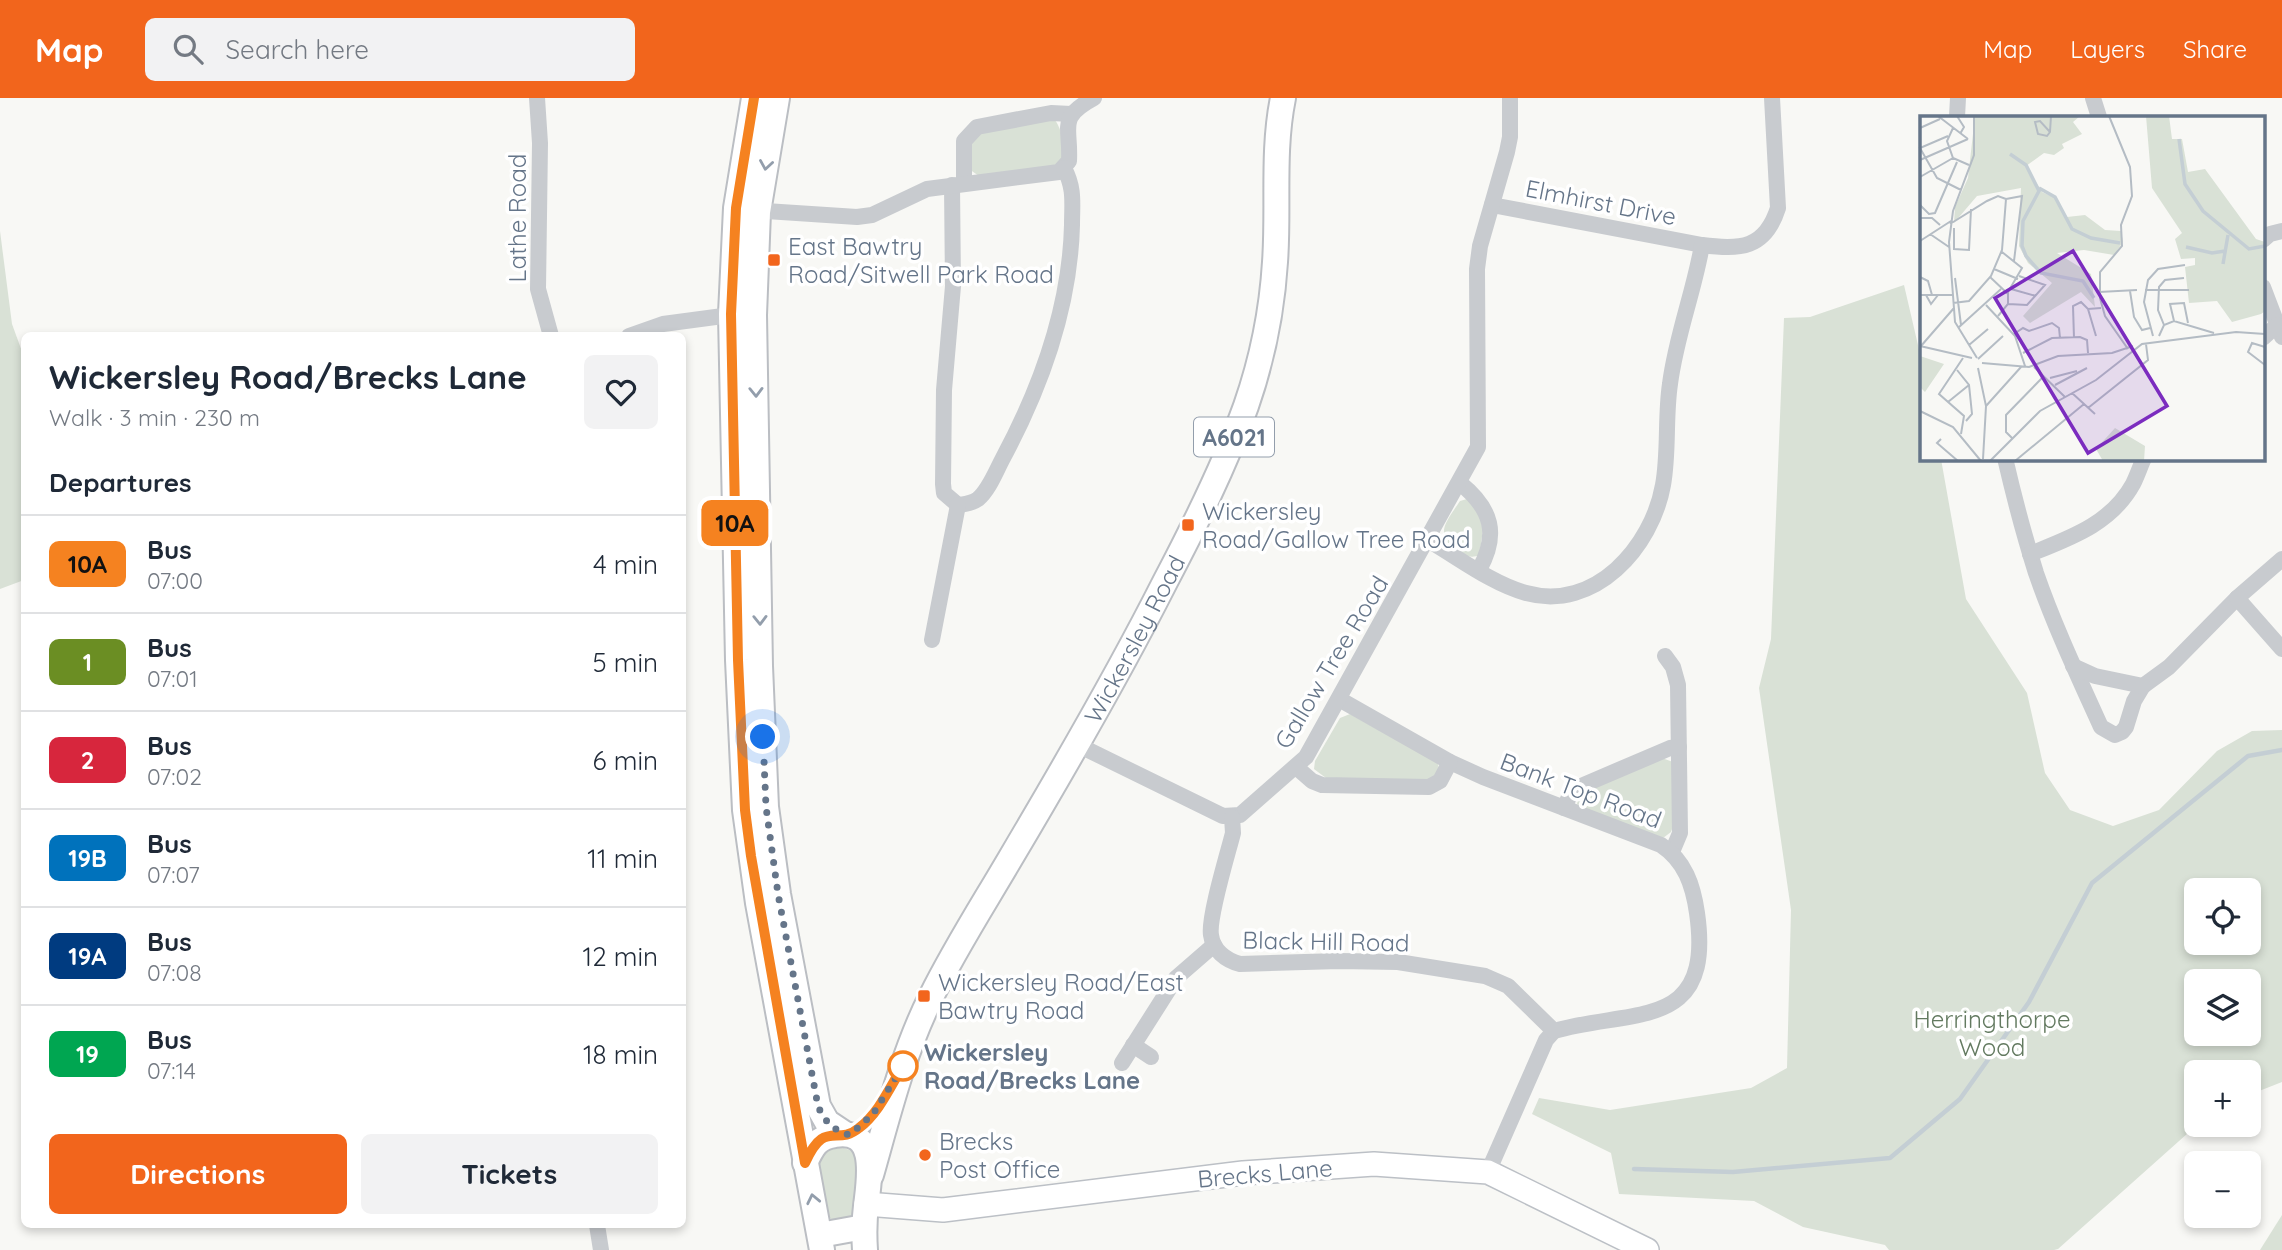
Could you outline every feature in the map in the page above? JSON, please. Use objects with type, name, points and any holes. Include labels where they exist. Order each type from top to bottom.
[{"type":"main road","points":[[754,98],[743,314],[738,660],[745,810],[758,903],[821,1242],[865,1227]]},
{"type":"main road","points":[[747,210],[777,98]]},
{"type":"main road","name":"Wickersley Road","points":[[865,1227],[871,1175],[903,1066],[930,998],[1122,664],[1196,523],[1223,465],[1246,404],[1261,353],[1270,307],[1275,262],[1278,134],[1283,98]]},
{"type":"main road","points":[[743,314],[766,807],[778,894],[818,1106],[827,1122],[857,1139],[864,1147],[869,1157],[871,1175]]},
{"type":"main road","name":"Wickersley Road","points":[[805,1163],[813,1146],[822,1138],[847,1134],[873,1114],[903,1066]]},
{"type":"street","name":"Lathe Road","points":[[537,98],[540,143],[538,289],[550,332]]},
{"type":"street","points":[[747,210],[857,217],[872,215],[927,189],[1052,173],[1064,168],[1069,161],[1067,127],[1070,114],[1094,98]]},
{"type":"street","name":"Gallow Tree Road","points":[[1232,817],[1245,811],[1306,757],[1478,447],[1477,270],[1480,246],[1509,144],[1510,98]]},
{"type":"street","name":"Elmhirst Drive","points":[[1492,205],[1702,245],[1726,248],[1749,245],[1760,239],[1774,221],[1777,208],[1772,98]]},
{"type":"street","points":[[1957,116],[1958,98]]},
{"type":"street","points":[[2094,98],[2099,116]]},
{"type":"street","points":[[1064,168],[1073,189],[1071,261],[1061,313],[1032,396],[985,492],[969,504],[958,506],[944,493],[944,390],[958,184],[964,141],[977,127],[1051,113],[1070,114]]},
{"type":"street","points":[[2264,239],[2270,234],[2282,231]]},
{"type":"street","points":[[1428,540],[1514,589],[1529,594],[1567,594],[1603,580],[1622,565],[1637,547],[1656,509],[1663,484],[1672,372],[1702,245]]},
{"type":"street","points":[[2264,290],[2280,331]]},
{"type":"street","points":[[640,332],[663,324],[743,314]]},
{"type":"street","points":[[2006,460],[2030,554],[2073,666],[2101,727],[2115,735],[2126,727],[2134,701],[2143,686],[2169,667],[2237,598],[2282,559]]},
{"type":"street","points":[[2030,554],[2088,530],[2101,521],[2119,504],[2132,485],[2143,460]]},
{"type":"street","points":[[1460,483],[1480,502],[1491,532],[1488,554],[1479,570]]},
{"type":"street","points":[[932,640],[958,506]]},
{"type":"street","points":[[2237,598],[2282,649]]},
{"type":"street","points":[[1665,656],[1677,675],[1680,833],[1672,852]]},
{"type":"street","points":[[2073,666],[2095,676],[2143,686]]},
{"type":"street","name":"Bank Top Road","points":[[1339,699],[1450,762],[1648,839],[1672,852],[1688,874],[1694,892],[1700,935],[1699,963],[1683,995],[1671,1005],[1640,1016],[1554,1031]]},
{"type":"street","points":[[1077,744],[1223,816],[1232,817]]},
{"type":"street","points":[[1564,808],[1570,795],[1581,786],[1670,748],[1679,747]]},
{"type":"street","points":[[1296,767],[1312,781],[1322,785],[1429,787],[1440,781],[1450,762]]},
{"type":"street","name":"Black Hill Road","points":[[1232,817],[1233,833],[1210,928],[1214,945],[1230,961],[1240,964],[1398,962],[1485,976],[1508,986],[1554,1031]]},
{"type":"street","points":[[1122,1063],[1176,978],[1214,945]]},
{"type":"street","points":[[1488,1172],[1546,1040],[1554,1031]]},
{"type":"street","points":[[1133,1045],[1151,1057]]},
{"type":"street","name":"Brecks Lane","points":[[865,1227],[943,1210],[1243,1173],[1374,1164],[1488,1172],[1647,1250]]},
{"type":"street","points":[[597,1228],[601,1250]]},
{"type":"green space","points":[[1054,119],[1063,142],[1063,155],[1059,165],[979,176],[969,169],[972,137],[977,133]]},
{"type":"green space","points":[[0,231],[12,324],[21,349],[21,581],[0,589]]},
{"type":"green space","name":"Herringthorpe Wood","points":[[1904,285],[1920,354],[1920,460],[1941,460],[1966,599],[2027,693],[2045,773],[2070,810],[2113,826],[2159,810],[2217,751],[2252,731],[2282,730],[2282,1082],[2261,1090],[2261,1060],[2184,1060],[2184,1137],[2054,1250],[1889,1250],[1885,1245],[1803,1227],[1754,1201],[1619,1194],[1611,1153],[1532,1114],[1539,1098],[1610,1110],[1751,1088],[1787,1068],[1791,910],[1759,688],[1771,639],[1784,318],[1810,317]]},
{"type":"green space","points":[[1467,499],[1478,511],[1482,525],[1479,555],[1474,557],[1451,547],[1444,530],[1460,501]]},
{"type":"green space","points":[[1350,714],[1438,763],[1436,778],[1428,782],[1326,778],[1314,769],[1315,761],[1340,718]]},
{"type":"green space","points":[[1662,758],[1673,762],[1673,826],[1671,832],[1663,838],[1581,808],[1577,804],[1580,793]]},
{"type":"green space","points":[[838,1146],[852,1151],[861,1163],[855,1217],[835,1222],[826,1215],[819,1175],[822,1157]]},
{"type":"green space","points":[[2282,1215],[2282,1250],[2260,1250]]},
{"type":"waterway","points":[[1634,1169],[1733,1172],[1890,1158],[1960,1099],[2029,1002],[2092,883],[2248,756],[2282,750]]},
{"type":"bus line","name":"10A","points":[[754,98],[736,208],[731,314],[738,660],[745,810],[758,903],[805,1163],[813,1146],[822,1138],[850,1135],[861,1128],[903,1066]]},
{"type":"place","name":"East Bawtry Road/Sitwell Park Road","points":[[774,260]]},
{"type":"place","name":"Wickersley Road/Gallow Tree Road","points":[[1188,525]]},
{"type":"place","name":"Wickersley Road/East Bawtry Road","points":[[924,996]]},
{"type":"place","name":"Wickersley Road/Brecks Lane","points":[[903,1066]]},
{"type":"place","name":"Brecks Post Office","points":[[925,1155]]},
{"type":"route","points":[[763,737],[766,807],[778,894],[818,1106],[822,1115],[827,1122],[850,1135],[861,1128],[873,1114],[903,1066]]}]
